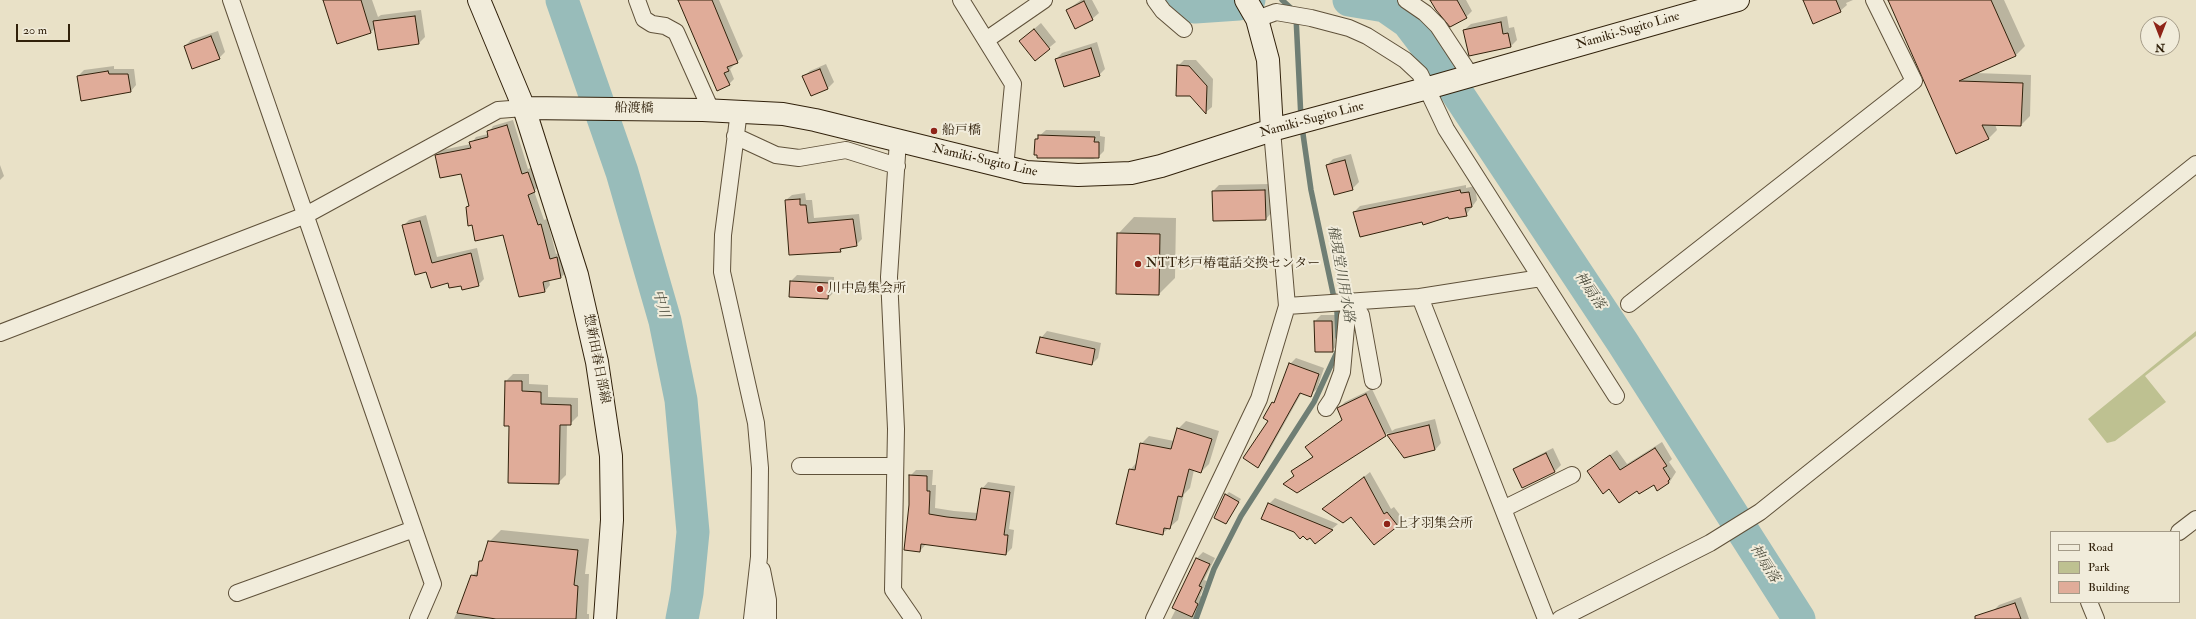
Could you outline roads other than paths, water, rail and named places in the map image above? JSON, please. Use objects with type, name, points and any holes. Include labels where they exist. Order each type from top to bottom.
[{"type":"main road","points":[[479,0],[524,108]]},
{"type":"main road","name":"Namiki-Sugito Line","points":[[707,110],[784,114],[898,140],[1005,168],[1048,175],[1131,173],[1161,166],[1272,130],[1428,88],[1738,0]]},
{"type":"main road","points":[[1251,9],[1268,60],[1272,130]]},
{"type":"main road","name":"船渡橋","points":[[524,108],[707,110]]},
{"type":"main road","name":"惣新田春日部線","points":[[524,108],[577,275],[596,354],[605,405],[611,456],[612,520],[605,619]]},
{"type":"street","points":[[637,0],[644,19],[652,24],[664,26],[676,32],[707,110]]},
{"type":"street","points":[[961,0],[1013,84],[1005,168]]},
{"type":"street","points":[[986,40],[1044,0]]},
{"type":"street","points":[[1155,0],[1163,11],[1184,29]]},
{"type":"street","points":[[1406,0],[1425,13],[1438,26],[1471,76]]},
{"type":"street","points":[[1629,304],[1914,81],[1874,0]]},
{"type":"street","points":[[234,1],[433,584],[418,619]]},
{"type":"street","points":[[1251,9],[1311,18],[1349,28],[1367,36],[1405,60],[1420,74],[1428,88],[1446,129],[1616,396]]},
{"type":"street","points":[[0,333],[306,215],[498,110],[524,108]]},
{"type":"street","points":[[739,111],[723,235],[722,272],[756,423],[760,468],[759,557],[752,619]]},
{"type":"street","points":[[1154,619],[1259,399],[1287,306],[1272,130]]},
{"type":"street","points":[[736,136],[776,155],[799,158],[846,150],[896,166]]},
{"type":"street","points":[[898,140],[889,277],[896,429],[893,590],[913,619]]},
{"type":"street","points":[[1560,619],[1710,543],[1760,512],[2196,164]]},
{"type":"street","points":[[1287,306],[1420,297],[1541,278]]},
{"type":"street","points":[[1420,297],[1546,619]]},
{"type":"street","points":[[1352,301],[1361,315],[1373,381]]},
{"type":"street","points":[[1326,408],[1332,399],[1342,372],[1347,316],[1352,301]]},
{"type":"street","points":[[800,466],[895,466]]},
{"type":"street","points":[[1503,509],[1572,475]]},
{"type":"street","points":[[2180,531],[2196,519]]},
{"type":"street","points":[[237,593],[414,529]]},
{"type":"street","points":[[759,557],[768,600],[768,619]]},
{"type":"street","points":[[2089,603],[2096,619]]},
{"type":"waterway","name":"中川","points":[[562,0],[622,172],[665,321],[681,400],[693,532],[687,593],[682,619]]},
{"type":"waterway","name":"神扇落","points":[[1176,0],[1184,5],[1195,7],[1239,4],[1249,0]]},
{"type":"waterway","name":"権現堂川用水路","points":[[1282,0],[1293,10]]},
{"type":"waterway","name":"神扇落","points":[[1349,0],[1385,6],[1408,22],[1424,43],[1623,343],[1799,619]]},
{"type":"waterway","name":"権現堂川用水路","points":[[1296,17],[1301,119]]},
{"type":"waterway","name":"権現堂川用水路","points":[[1302,127],[1311,190],[1337,312],[1338,337]]},
{"type":"waterway","name":"権現堂川用水路","points":[[1196,619],[1214,569],[1241,516],[1314,402],[1338,350]]},
{"type":"place","name":"船戸橋","points":[[934,131]]},
{"type":"place","name":"NTT杉戸椿電話交換センター","points":[[1138,264]]},
{"type":"place","name":"川中島集会所","points":[[820,289]]},
{"type":"place","name":"上才羽集会所","points":[[1387,524]]}]
